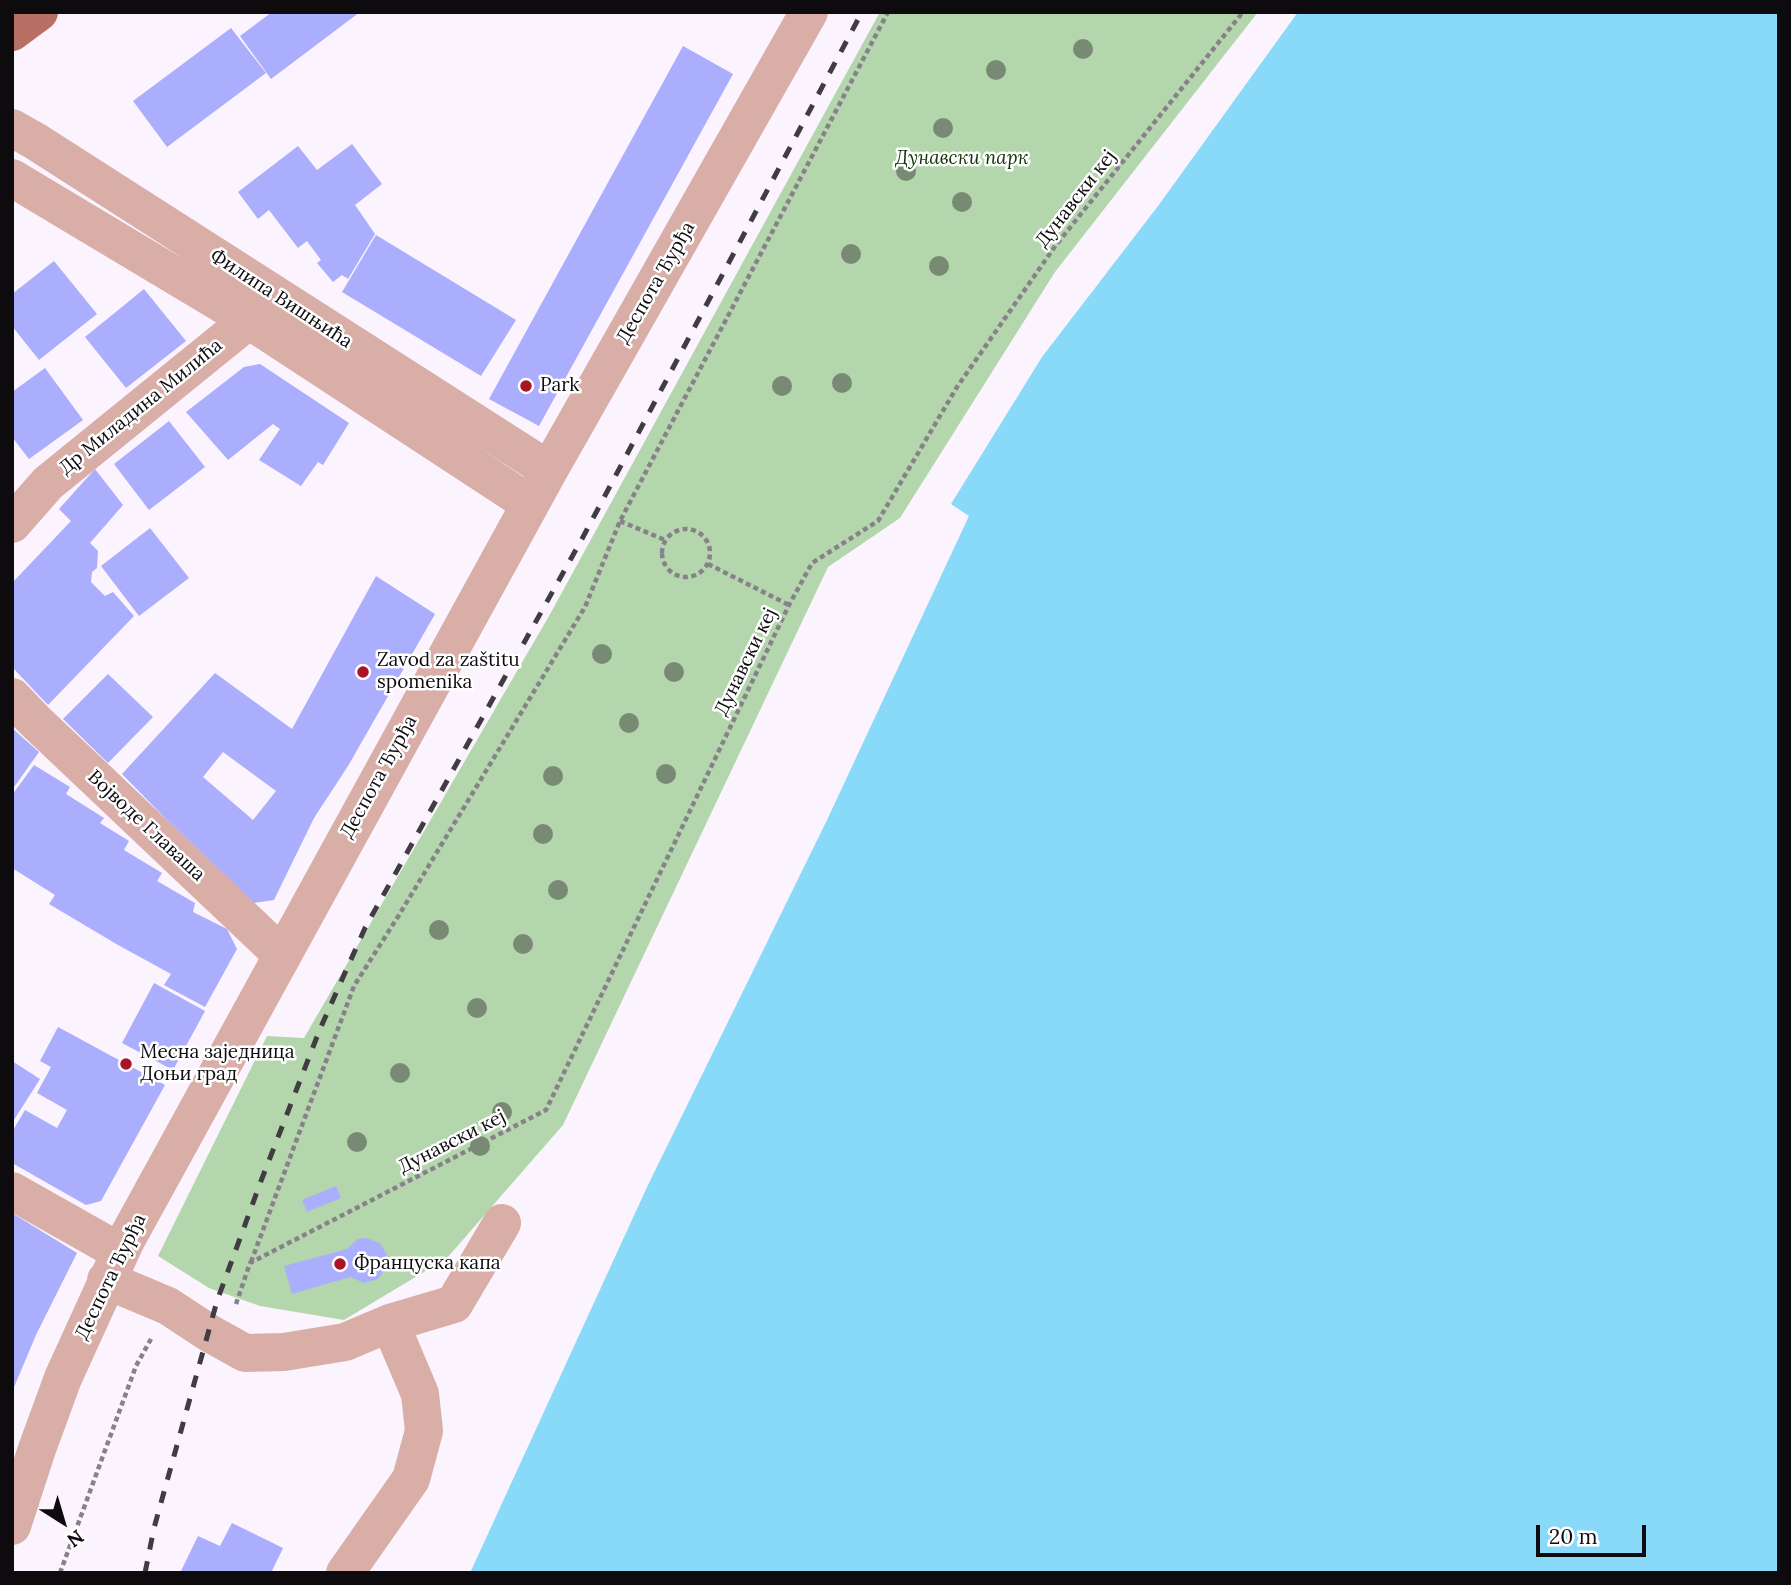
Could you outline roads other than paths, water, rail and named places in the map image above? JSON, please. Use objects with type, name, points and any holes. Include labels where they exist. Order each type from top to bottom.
[{"type":"main road","points":[[12,32],[39,12]]},
{"type":"street","name":"Деспота Ђурђа","points":[[12,1526],[24,1448],[63,1378],[113,1266],[281,954],[530,504],[809,12]]},
{"type":"street","name":"Филипа Вишњића","points":[[12,128],[35,141],[530,504]]},
{"type":"street","name":"Филипа Вишњића","points":[[12,178],[261,307],[549,470]]},
{"type":"street","name":"Др Миладина Милића","points":[[12,524],[48,483],[261,307]]},
{"type":"street","name":"Војводе Главаша","points":[[12,696],[281,954]]},
{"type":"street","points":[[12,1191],[168,1306],[246,1353],[284,1352],[345,1342],[390,1323],[454,1304],[502,1223]]},
{"type":"street","points":[[345,1573],[411,1479],[424,1431],[420,1394],[390,1323]]},
{"type":"water","points":[[1298,12],[1779,12],[1779,1573],[470,1573],[648,1185],[827,820],[969,516],[951,504],[1042,357],[1158,206]]},
{"type":"railway","points":[[145,1573],[154,1528],[217,1301],[320,1029],[365,928],[583,537],[862,12]]},
{"type":"place","name":"Park","points":[[526,386]]},
{"type":"place","name":"Zavod za zaštitu spomenika","points":[[363,672]]},
{"type":"place","name":"Месна заједница Доњи град","points":[[126,1064]]},
{"type":"place","name":"Француска капа","points":[[340,1264]]},
{"type":"park label","name":"Дунавски парк","points":[[962,159]]}]
